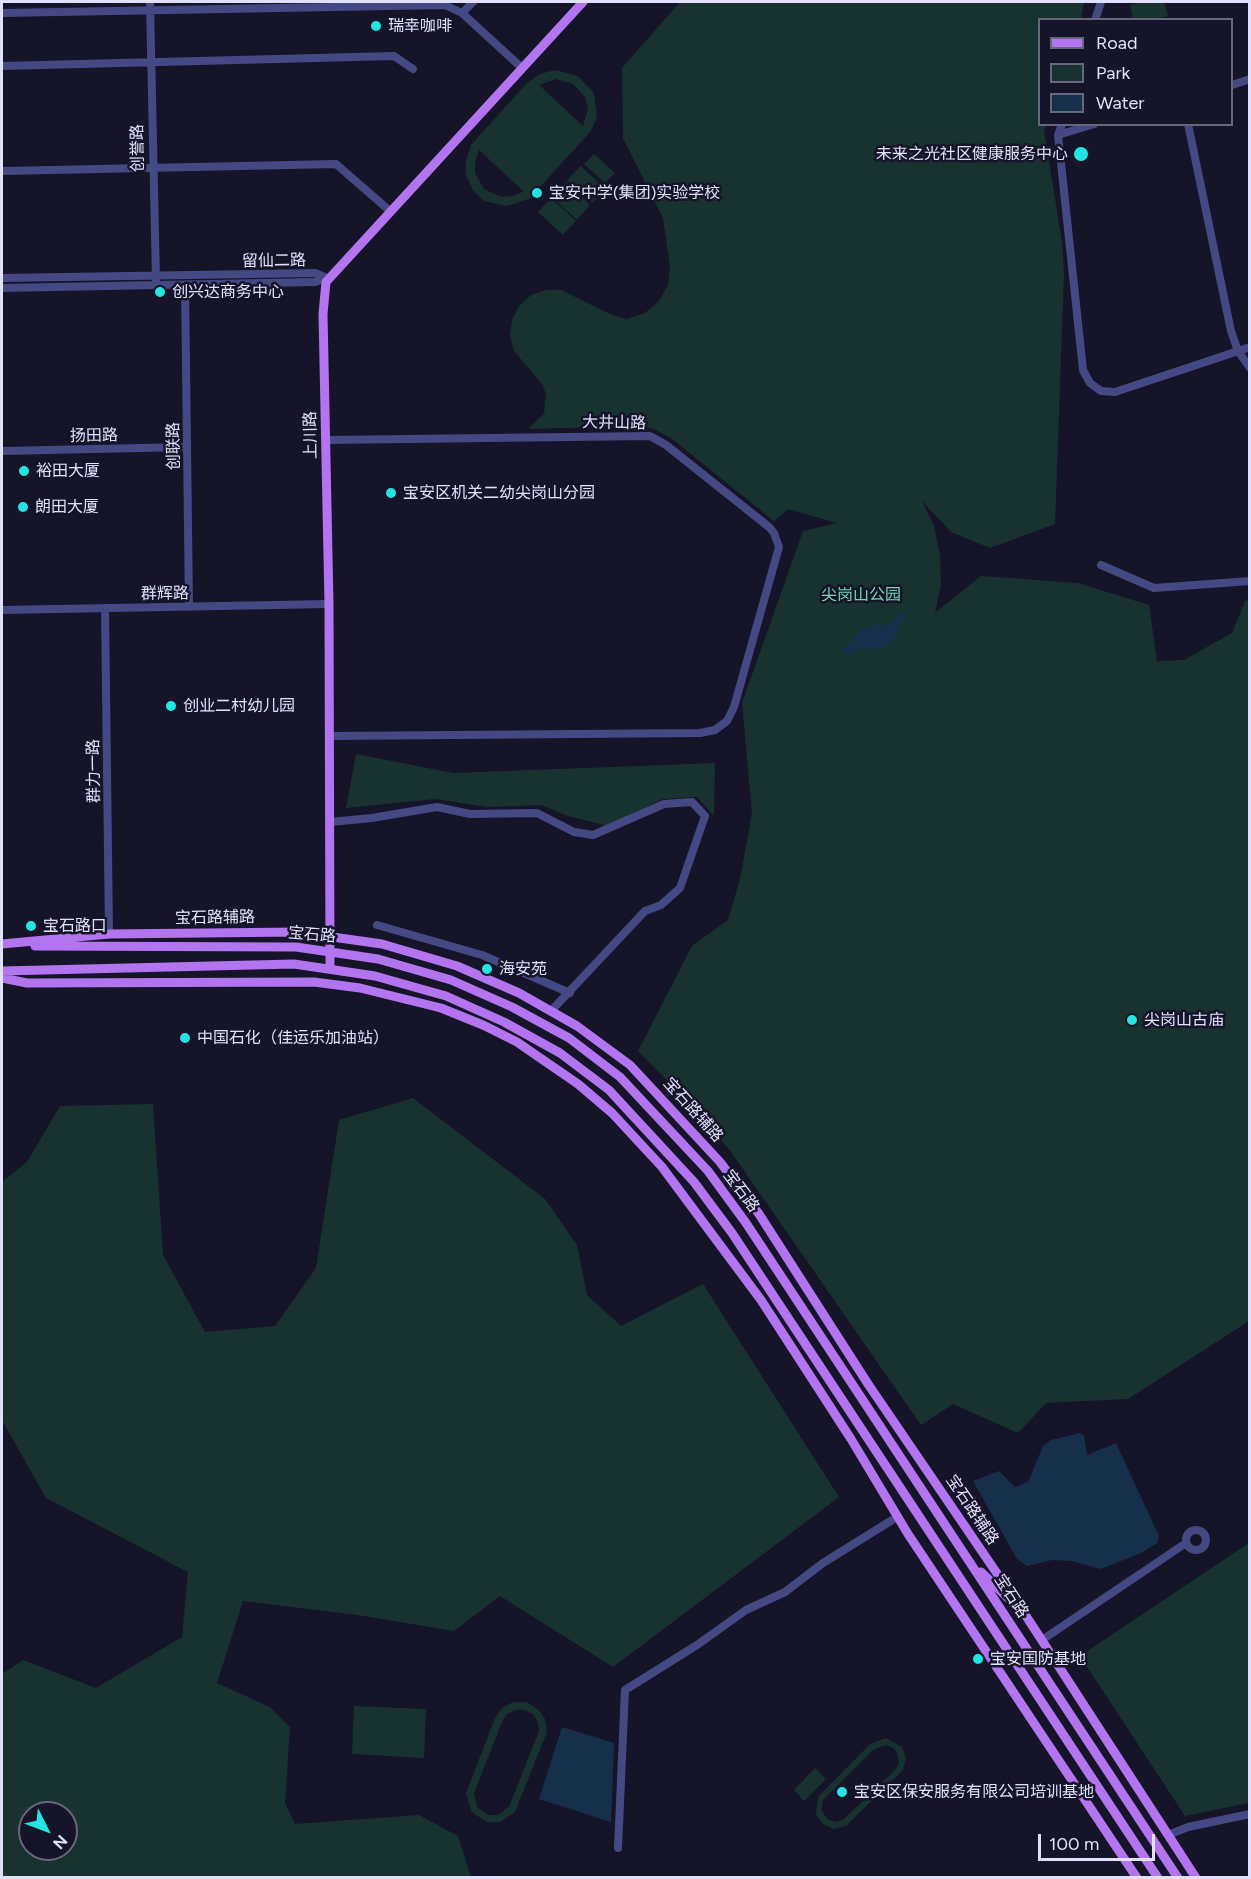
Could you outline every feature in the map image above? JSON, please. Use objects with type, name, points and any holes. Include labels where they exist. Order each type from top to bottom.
[{"type":"main road","points":[[327,278],[583,2]]},
{"type":"main road","name":"上川路","points":[[327,278],[323,305],[329,604],[330,968]]},
{"type":"main road","name":"宝石路辅路","points":[[2,945],[109,934],[297,932],[382,944],[457,966],[551,1011],[577,1026],[630,1065],[720,1162],[759,1214],[868,1384],[1042,1640],[1197,1878]]},
{"type":"main road","name":"宝石路","points":[[2,945],[296,948],[378,959],[462,985],[512,1007],[569,1038],[620,1077],[708,1172],[746,1223],[1178,1878]]},
{"type":"main road","name":"宝石路","points":[[2,971],[294,964],[375,976],[446,996],[504,1022],[560,1053],[601,1083],[652,1133],[694,1182],[732,1233],[1158,1878]]},
{"type":"main road","points":[[2,978],[27,983],[314,981],[399,996],[441,1008],[516,1042],[587,1091],[612,1113],[662,1167],[761,1300],[851,1439],[897,1517],[1137,1878]]},
{"type":"main road","points":[[968,1558],[1028,1619]]},
{"type":"street","points":[[462,13],[473,2]]},
{"type":"street","points":[[1096,18],[1101,2]]},
{"type":"street","points":[[2,13],[150,6],[445,3],[462,13],[522,68]]},
{"type":"street","name":"创誉路","points":[[150,6],[152,169],[157,285]]},
{"type":"street","points":[[2,66],[394,56],[413,69]]},
{"type":"street","points":[[1233,85],[1250,79]]},
{"type":"street","points":[[1061,126],[1058,135],[1083,370],[1090,383],[1101,391],[1115,392],[1250,347]]},
{"type":"street","points":[[1058,135],[1087,126]]},
{"type":"street","points":[[1188,126],[1231,331],[1238,351],[1250,368]]},
{"type":"street","points":[[2,171],[336,164],[390,211]]},
{"type":"street","name":"留仙二路","points":[[2,279],[315,273],[327,278]]},
{"type":"street","name":"留仙二路","points":[[2,288],[315,282],[327,278]]},
{"type":"street","name":"创联路","points":[[185,285],[189,607]]},
{"type":"street","name":"大井山路","points":[[326,440],[637,434],[656,438],[774,533],[777,539],[778,555],[732,714],[722,726],[707,733],[330,735]]},
{"type":"street","name":"扬田路","points":[[2,451],[187,447]]},
{"type":"street","points":[[1101,565],[1154,588],[1250,581]]},
{"type":"street","name":"群辉路","points":[[2,610],[329,604]]},
{"type":"street","name":"群力一路","points":[[105,608],[109,934]]},
{"type":"street","points":[[330,822],[372,818],[437,807],[470,814],[537,813],[574,832],[593,835],[664,804],[692,802],[705,816],[680,888],[668,900],[645,911],[551,1011]]},
{"type":"street","points":[[377,925],[482,955],[570,993]]},
{"type":"street","points":[[618,1848],[625,1690],[697,1645],[724,1623],[785,1592],[823,1563],[897,1517]]},
{"type":"street","points":[[1042,1640],[1186,1543]]},
{"type":"street","points":[[1168,1835],[1188,1827],[1250,1814]]},
{"type":"green space","name":"尖岗山公园","points":[[680,2],[1084,2],[1081,18],[1038,18],[1038,126],[1046,126],[1044,130],[1062,242],[1064,273],[1055,524],[990,548],[951,532],[922,501],[934,526],[940,555],[941,585],[935,613],[981,576],[1078,583],[1149,605],[1157,661],[1184,660],[1232,633],[1245,601],[1249,600],[1249,1321],[1128,1399],[1046,1403],[1018,1433],[953,1404],[921,1425],[731,1152],[693,1106],[638,1051],[692,946],[728,920],[740,879],[752,813],[742,703],[803,531],[837,523],[788,509],[774,521],[671,438],[652,428],[637,426],[528,429],[544,414],[546,394],[542,384],[514,351],[510,335],[512,320],[519,306],[531,295],[546,290],[561,290],[612,315],[627,319],[645,313],[659,301],[668,285],[670,267],[663,218],[623,138],[622,68]]},
{"type":"green space","points":[[1142,2],[1164,2],[1168,16],[1133,18],[1130,5]]},
{"type":"green space","points":[[555,70],[578,76],[594,93],[597,117],[591,131],[529,199],[507,206],[484,201],[473,190],[466,175],[466,160],[471,145],[527,83],[540,74]],"holes":[[[556,79],[573,84],[585,97],[588,109],[583,126],[539,85]],[[479,150],[523,191],[524,191],[513,196],[501,197],[484,189],[475,173],[475,161]]]},
{"type":"green space","points":[[594,154],[615,173],[605,183],[584,164]]},
{"type":"green space","points":[[581,166],[605,189],[592,203],[567,180]]},
{"type":"green space","points":[[566,182],[590,205],[577,220],[552,197]]},
{"type":"green space","points":[[551,198],[576,221],[563,235],[538,212]]},
{"type":"green space","points":[[356,754],[453,773],[715,763],[714,816],[697,797],[663,799],[608,826],[568,816],[542,805],[488,807],[435,799],[346,808]]},
{"type":"green space","points":[[413,1098],[545,1199],[577,1245],[587,1295],[621,1326],[703,1284],[839,1497],[613,1667],[500,1596],[454,1631],[358,1615],[243,1601],[217,1683],[270,1707],[290,1727],[285,1803],[295,1824],[419,1815],[458,1836],[471,1877],[2,1877],[2,1674],[23,1660],[96,1688],[182,1637],[188,1572],[46,1498],[2,1420],[2,1182],[27,1162],[60,1106],[153,1104],[163,1255],[205,1332],[275,1326],[316,1268],[339,1120]]},
{"type":"green space","points":[[1249,1543],[1249,1803],[1185,1816],[1080,1656]]},
{"type":"green space","points":[[513,1702],[526,1702],[538,1709],[545,1719],[547,1732],[515,1812],[500,1822],[486,1822],[471,1811],[466,1793],[495,1718],[502,1708]],"holes":[[[515,1710],[525,1710],[533,1714],[538,1722],[539,1731],[509,1807],[498,1815],[488,1815],[477,1807],[474,1793],[502,1722],[507,1714]]]},
{"type":"green space","points":[[354,1706],[426,1709],[424,1758],[352,1754]]},
{"type":"green space","points":[[886,1738],[902,1747],[906,1758],[903,1770],[846,1826],[834,1829],[823,1824],[816,1815],[818,1797],[870,1744]],"holes":[[[886,1745],[894,1748],[899,1763],[895,1770],[843,1820],[835,1822],[827,1819],[821,1809],[823,1800],[874,1749]]]},
{"type":"green space","points":[[815,1768],[826,1779],[804,1801],[794,1790]]},
{"type":"water","points":[[910,606],[897,635],[887,646],[876,650],[862,648],[847,655],[842,651],[865,626],[870,629],[876,623],[883,628]]},
{"type":"water","points":[[1080,1433],[1084,1436],[1087,1455],[1116,1443],[1159,1536],[1157,1543],[1141,1553],[1101,1569],[1071,1561],[1052,1560],[1027,1566],[1017,1559],[973,1481],[999,1471],[1015,1487],[1028,1482],[1043,1446],[1051,1440]]},
{"type":"water","points":[[562,1727],[614,1743],[611,1822],[539,1799]]},
{"type":"place","name":"瑞幸咖啡","points":[[376,26]]},
{"type":"place","name":"未来之光社区健康服务中心","points":[[1081,154]]},
{"type":"place","name":"宝安中学(集团)实验学校","points":[[537,193]]},
{"type":"place","name":"创兴达商务中心","points":[[160,292]]},
{"type":"place","name":"裕田大厦","points":[[24,471]]},
{"type":"place","name":"宝安区机关二幼尖岗山分园","points":[[391,493]]},
{"type":"place","name":"朗田大厦","points":[[23,507]]},
{"type":"place","name":"创业二村幼儿园","points":[[171,706]]},
{"type":"place","name":"宝石路口","points":[[31,926]]},
{"type":"place","name":"海安苑","points":[[487,969]]},
{"type":"place","name":"尖岗山古庙","points":[[1132,1020]]},
{"type":"place","name":"中国石化（佳运乐加油站）","points":[[185,1038]]},
{"type":"place","name":"宝安国防基地","points":[[978,1659]]},
{"type":"place","name":"宝安区保安服务有限公司培训基地","points":[[842,1792]]}]
